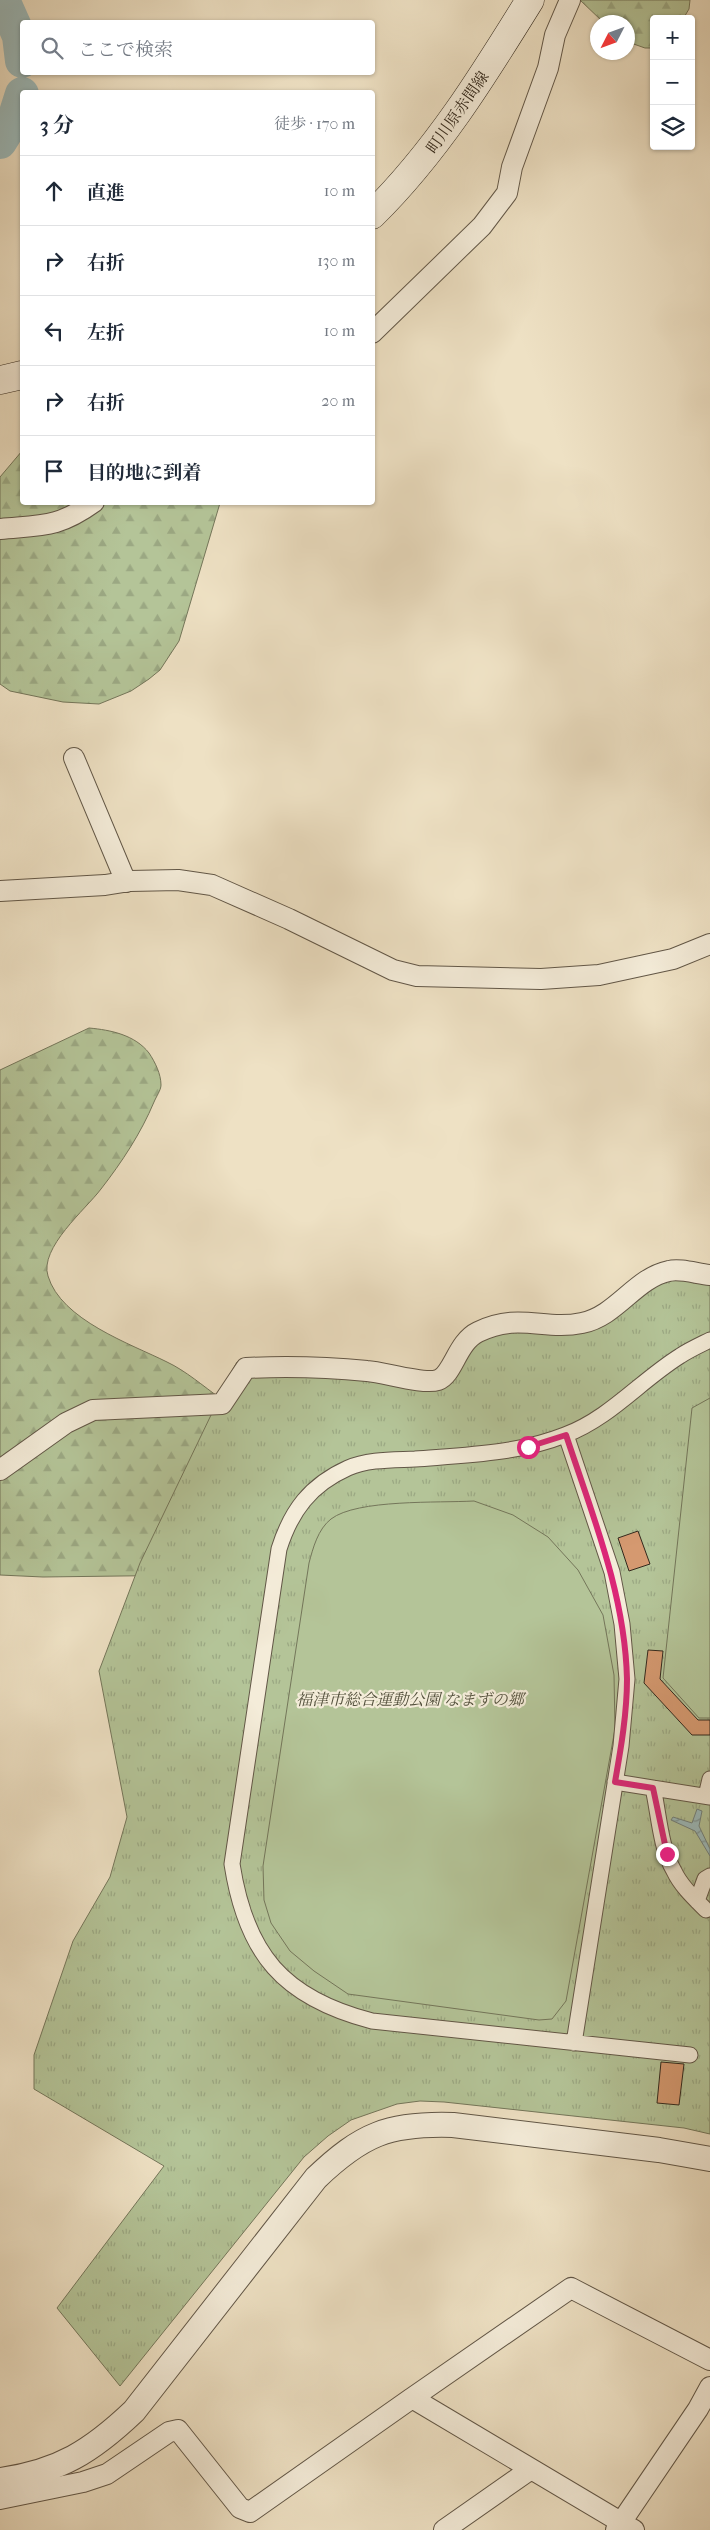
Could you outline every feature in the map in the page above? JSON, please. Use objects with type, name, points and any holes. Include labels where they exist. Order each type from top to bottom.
[{"type":"main road","name":"町川原赤間線","points":[[375,212],[424,159],[457,116],[530,0]]},
{"type":"main road","points":[[0,380],[20,375]]},
{"type":"street","points":[[375,330],[482,226],[507,193],[512,167],[548,68],[555,35],[570,0]]},
{"type":"street","points":[[0,529],[54,524],[74,517],[90,505]]},
{"type":"street","points":[[74,758],[126,882]]},
{"type":"street","points":[[0,891],[178,880],[212,885],[288,919],[386,967],[417,976],[541,979],[599,975],[674,959],[710,944]]},
{"type":"street","points":[[0,1470],[66,1423],[92,1410],[222,1404],[246,1368],[282,1366],[368,1371],[404,1378],[437,1381],[446,1375],[461,1347],[476,1333],[496,1325],[520,1321],[568,1325],[584,1323],[621,1303],[652,1278],[670,1270],[710,1275]]},
{"type":"street","points":[[690,2055],[372,2021],[342,2013],[317,2003],[294,1987],[262,1951],[242,1914],[232,1864],[279,1549],[288,1522],[306,1497],[329,1478],[350,1467],[378,1462],[492,1453],[528,1447],[566,1435],[607,1412],[679,1356],[710,1340]]},
{"type":"street","points":[[566,1435],[612,1572],[622,1624],[627,1679],[625,1716],[574,2042]]},
{"type":"street","points":[[615,1782],[708,1796],[710,1779]]},
{"type":"street","points":[[653,1788],[667,1854],[673,1870],[702,1906],[705,1879],[710,1876]]},
{"type":"street","points":[[0,2480],[54,2467],[82,2455],[108,2436],[134,2410],[316,2178],[341,2154],[369,2136],[426,2124],[453,2125],[659,2150],[710,2159]]},
{"type":"street","points":[[0,2499],[83,2482],[107,2474],[169,2432],[178,2430],[240,2508],[250,2512],[571,2288],[710,2360]]},
{"type":"street","points":[[412,2398],[531,2469],[624,2528],[710,2387]]},
{"type":"street","points":[[444,2530],[531,2469]]},
{"type":"green space","points":[[580,0],[690,0],[689,9],[685,15],[650,15],[650,48],[635,44],[635,15],[596,15]]},
{"type":"green space","points":[[20,453],[20,505],[219,505],[179,641],[160,670],[149,679],[131,691],[99,704],[63,702],[10,691],[0,684],[0,477]]},
{"type":"green space","points":[[89,1028],[122,1034],[137,1042],[149,1053],[153,1060],[160,1077],[161,1087],[143,1125],[124,1158],[101,1189],[57,1241],[50,1253],[47,1265],[48,1276],[55,1292],[82,1318],[99,1329],[188,1374],[220,1398],[199,1575],[43,1577],[0,1575],[0,1070]]},
{"type":"green space","name":"福津市総合運動公園 なまずの郷","points":[[710,1268],[710,2134],[684,2128],[420,2101],[397,2104],[351,2120],[328,2136],[304,2157],[120,2386],[57,2308],[164,2166],[34,2089],[34,2055],[73,1941],[110,1877],[127,1817],[99,1671],[140,1563],[212,1413],[218,1395],[237,1362],[277,1359],[435,1375],[458,1340],[587,1316],[641,1277]]},
{"type":"green space","points":[[710,1398],[710,1718],[699,1718],[663,1678],[692,1408]]},
{"type":"green space","points":[[474,1501],[513,1515],[548,1537],[578,1570],[603,1615],[614,1675],[615,1729],[566,2001],[552,2019],[539,2020],[348,1994],[314,1971],[290,1951],[271,1923],[264,1900],[263,1866],[309,1563],[319,1533],[331,1519],[359,1508],[399,1503]]},
{"type":"water","points":[[697,1809],[702,1811],[699,1826],[710,1849],[710,1856],[695,1831],[671,1820],[673,1817],[692,1823]]},
{"type":"building","points":[[638,1531],[650,1564],[629,1571],[618,1538]]},
{"type":"building","points":[[648,1650],[663,1651],[660,1679],[698,1720],[710,1720],[710,1735],[692,1735],[644,1683]]},
{"type":"building","points":[[661,2062],[684,2064],[679,2105],[657,2103]]},
{"type":"waterway","points":[[3,0],[19,36],[20,44]]},
{"type":"waterway","points":[[0,142],[14,119],[20,100]]},
{"type":"route","points":[[528,1447],[566,1435],[612,1572],[622,1624],[627,1679],[625,1716],[615,1782],[653,1788],[667,1854]]}]
